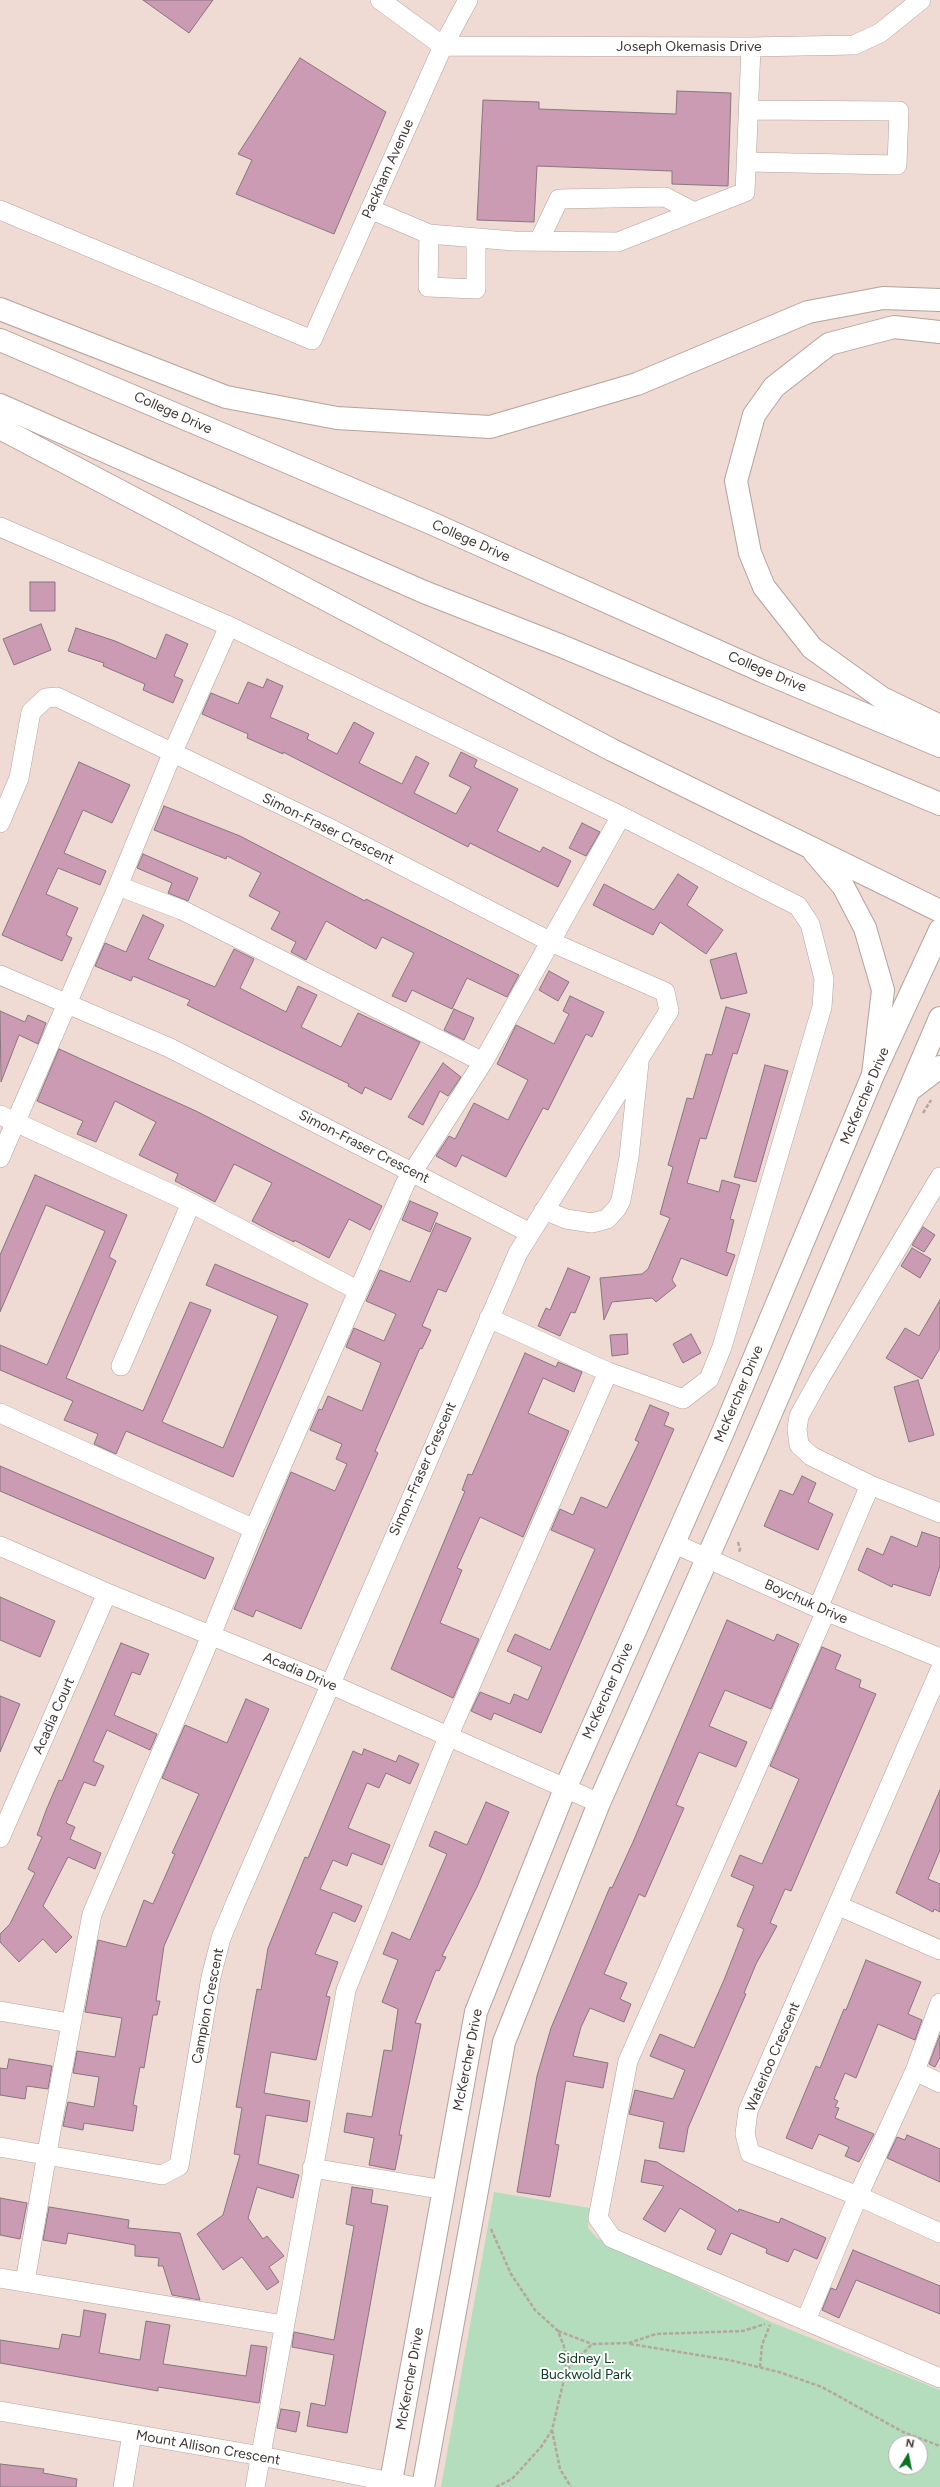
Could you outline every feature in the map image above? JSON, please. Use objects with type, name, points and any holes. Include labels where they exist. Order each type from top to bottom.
[{"type":"main road","points":[[0,309],[226,397],[337,418],[490,427],[637,384],[808,312],[883,298],[940,300]]},
{"type":"main road","points":[[940,332],[894,327],[829,344],[774,387],[754,415],[736,481],[750,553],[764,588],[812,648],[882,698],[940,726]]},
{"type":"main road","name":"College Drive","points":[[0,340],[431,523],[764,672],[940,746]]},
{"type":"main road","points":[[0,405],[424,592],[559,645],[940,804]]},
{"type":"main road","points":[[0,428],[612,750],[940,911]]},
{"type":"main road","points":[[810,846],[843,886],[867,934],[882,990],[873,1075]]},
{"type":"main road","name":"McKercher Drive","points":[[390,2484],[445,2190],[476,2012],[565,1788],[723,1432],[873,1075],[940,930]]},
{"type":"main road","points":[[423,2487],[504,2042],[599,1803],[706,1557],[759,1441],[911,1089],[940,1018]]},
{"type":"main road","points":[[911,1089],[940,1067]]},
{"type":"street","points":[[380,0],[443,46]]},
{"type":"street","name":"Packham Avenue","points":[[0,210],[312,340],[443,46],[468,0]]},
{"type":"street","name":"Joseph Okemasis Drive","points":[[443,46],[751,47],[854,45],[880,33],[921,0]]},
{"type":"street","points":[[370,210],[429,234],[476,239],[618,242],[745,192],[751,47]]},
{"type":"street","points":[[746,162],[897,165],[899,112],[749,110]]},
{"type":"street","points":[[539,241],[559,199],[664,197],[694,212]]},
{"type":"street","points":[[429,234],[428,287],[476,289],[476,239]]},
{"type":"street","points":[[0,527],[229,626],[621,816],[798,906],[810,924],[824,979],[822,1007],[790,1122],[722,1347],[709,1380],[683,1399],[608,1372],[489,1318]]},
{"type":"street","points":[[0,1158],[8,1119],[66,1003],[118,886],[172,754],[229,626]]},
{"type":"street","name":"Simon-Fraser Crescent","points":[[0,824],[19,778],[31,712],[46,698],[57,697],[172,754],[325,826],[551,942],[665,992],[669,1011],[518,1253],[330,1684]]},
{"type":"street","points":[[25,2282],[70,2023],[92,1914],[254,1529],[357,1290],[412,1171],[483,1062],[621,816]]},
{"type":"street","points":[[118,886],[182,910],[483,1062]]},
{"type":"street","name":"Simon-Fraser Crescent","points":[[0,975],[170,1048],[412,1171],[530,1233]]},
{"type":"street","name":"Simon-Fraser Crescent","points":[[544,1210],[566,1219],[592,1223],[607,1219],[617,1208],[621,1200],[629,1157],[639,1058]]},
{"type":"street","points":[[8,1119],[191,1203],[357,1290]]},
{"type":"street","points":[[940,1177],[799,1416],[799,1445],[811,1456],[870,1485],[940,1512]]},
{"type":"street","points":[[121,1366],[191,1203]]},
{"type":"street","points":[[255,2487],[312,2168],[346,1990],[448,1737],[608,1372]]},
{"type":"street","points":[[0,1413],[254,1529]]},
{"type":"street","points":[[870,1485],[822,1610],[628,2061],[598,2218],[612,2238],[940,2378]]},
{"type":"street","name":"Boychuk Drive","points":[[673,1543],[822,1610],[940,1658]]},
{"type":"street","name":"Acadia Drive","points":[[0,1546],[107,1593],[330,1684],[599,1803]]},
{"type":"street","name":"Acadia Court","points":[[0,1838],[107,1593]]},
{"type":"street","name":"Waterloo Crescent","points":[[940,1670],[839,1906],[748,2111],[745,2134],[750,2153],[858,2196],[940,2233]]},
{"type":"street","name":"Campion Crescent","points":[[0,2147],[162,2175],[179,2166],[212,1977],[221,1938],[330,1684]]},
{"type":"street","points":[[839,1906],[940,1950]]},
{"type":"street","points":[[806,2320],[858,2196],[915,2071],[940,2003]]},
{"type":"street","points":[[0,2011],[70,2023]]},
{"type":"street","points":[[915,2071],[940,2083]]},
{"type":"street","points":[[312,2168],[445,2190]]},
{"type":"street","points":[[0,2278],[284,2325]]},
{"type":"street","name":"Mount Allison Crescent","points":[[0,2411],[261,2456],[390,2484],[416,2487]]},
{"type":"street","points":[[123,2487],[132,2434]]},
{"type":"path","points":[[489,2225],[511,2274],[535,2310],[558,2331],[592,2344],[629,2344],[760,2367],[822,2387],[903,2432],[940,2446]]},
{"type":"path","points":[[629,2344],[656,2334],[743,2331],[771,2322],[762,2345],[760,2367]]},
{"type":"path","points":[[496,2487],[512,2479],[541,2447],[552,2430],[566,2371],[565,2349],[558,2331]]},
{"type":"path","points":[[566,2371],[592,2344]]},
{"type":"path","points":[[552,2430],[560,2469],[572,2487]]},
{"type":"green space","name":"Sidney L. Buckwold Park","points":[[494,2192],[590,2208],[588,2228],[597,2238],[771,2322],[940,2390],[940,2487],[441,2487]]},
{"type":"building","points":[[143,0],[213,0],[189,33]]},
{"type":"building","points":[[300,58],[386,112],[334,234],[236,194],[252,160],[238,154]]},
{"type":"building","points":[[677,91],[731,93],[728,186],[672,184],[672,171],[537,166],[534,222],[477,220],[483,100],[539,102],[539,109],[676,114]]},
{"type":"building","points":[[30,582],[55,582],[55,611],[30,611]]},
{"type":"building","points":[[41,624],[51,650],[14,665],[3,639]]},
{"type":"building","points":[[76,628],[115,641],[156,659],[166,634],[188,644],[174,676],[183,680],[173,703],[143,690],[145,684],[103,666],[104,663],[68,651]]},
{"type":"building","points":[[267,679],[283,686],[270,717],[309,734],[307,739],[337,754],[354,722],[374,733],[359,763],[402,784],[416,756],[429,763],[414,793],[456,814],[471,787],[449,776],[461,752],[477,760],[474,767],[518,789],[497,831],[540,852],[543,847],[571,861],[558,887],[470,843],[468,847],[283,752],[283,754],[247,738],[248,734],[202,714],[211,693],[238,704],[248,682],[263,688]]},
{"type":"building","points":[[79,762],[130,785],[112,823],[83,810],[64,853],[106,871],[100,885],[58,868],[46,894],[78,908],[66,935],[72,938],[62,961],[2,935]]},
{"type":"building","points":[[164,806],[240,836],[365,901],[366,899],[519,975],[507,997],[467,978],[452,1009],[412,990],[406,1002],[392,996],[414,953],[382,937],[376,949],[326,921],[306,960],[291,952],[296,942],[271,929],[280,912],[249,896],[261,873],[227,856],[226,859],[154,830]]},
{"type":"building","points":[[582,823],[600,832],[586,856],[569,848]]},
{"type":"building","points":[[143,854],[198,878],[188,901],[168,893],[172,883],[137,868]]},
{"type":"building","points":[[678,874],[698,887],[687,905],[723,930],[706,954],[660,922],[653,935],[593,905],[604,884],[654,910]]},
{"type":"building","points":[[143,915],[164,925],[148,959],[215,987],[234,949],[254,959],[240,988],[286,1012],[298,986],[317,995],[301,1027],[341,1047],[358,1013],[420,1042],[391,1100],[365,1087],[362,1094],[348,1086],[349,1084],[187,1005],[190,1000],[133,976],[131,981],[95,966],[105,943],[126,952]]},
{"type":"building","points":[[736,953],[747,993],[721,999],[710,960]]},
{"type":"building","points":[[549,971],[569,982],[558,1001],[539,990]]},
{"type":"building","points":[[570,996],[604,1012],[592,1037],[586,1034],[548,1110],[543,1108],[506,1177],[462,1155],[456,1167],[436,1156],[449,1136],[455,1139],[474,1103],[508,1120],[528,1080],[497,1064],[516,1025],[554,1044],[569,1014],[563,1011]]},
{"type":"building","points":[[726,1007],[750,1014],[737,1054],[733,1053],[706,1139],[700,1138],[687,1183],[719,1192],[722,1180],[740,1185],[730,1219],[734,1220],[726,1252],[735,1255],[727,1276],[681,1258],[672,1280],[676,1286],[656,1302],[652,1298],[612,1302],[604,1320],[600,1278],[642,1274],[648,1269],[670,1218],[660,1214],[673,1167],[668,1165],[687,1098],[693,1099],[706,1054],[712,1055]]},
{"type":"building","points":[[454,1009],[474,1018],[464,1040],[444,1030]]},
{"type":"building","points":[[0,1011],[25,1022],[28,1015],[46,1023],[38,1044],[19,1035],[1,1082]]},
{"type":"building","points":[[59,1049],[196,1111],[382,1206],[370,1230],[349,1219],[329,1258],[294,1240],[294,1242],[271,1231],[252,1221],[272,1183],[234,1164],[215,1202],[175,1181],[178,1174],[139,1155],[156,1122],[115,1101],[96,1142],[77,1134],[83,1121],[37,1101]]},
{"type":"building","points":[[443,1063],[461,1077],[448,1096],[440,1091],[423,1125],[408,1117]]},
{"type":"building","points":[[765,1065],[788,1071],[756,1182],[734,1177]]},
{"type":"building","points":[[35,1175],[127,1215],[109,1257],[116,1261],[66,1378],[143,1411],[190,1302],[211,1310],[162,1422],[223,1448],[278,1316],[206,1285],[215,1264],[308,1304],[233,1477],[126,1431],[116,1454],[94,1444],[98,1434],[64,1420],[73,1401],[0,1370],[0,1345],[47,1365],[105,1231],[46,1205],[0,1312],[0,1255]]},
{"type":"building","points":[[410,1201],[438,1213],[430,1232],[402,1220]]},
{"type":"building","points":[[436,1223],[471,1238],[446,1292],[438,1289],[422,1326],[431,1330],[422,1349],[420,1348],[375,1451],[378,1453],[301,1629],[256,1610],[253,1617],[234,1609],[291,1472],[335,1491],[347,1464],[336,1459],[342,1444],[310,1430],[319,1409],[322,1410],[328,1396],[362,1411],[381,1363],[346,1347],[354,1328],[384,1341],[396,1314],[366,1301],[380,1270],[410,1282]]},
{"type":"building","points":[[923,1227],[935,1235],[924,1252],[912,1245]]},
{"type":"building","points":[[912,1248],[931,1259],[920,1278],[901,1266]]},
{"type":"building","points":[[568,1268],[590,1277],[575,1313],[571,1312],[560,1336],[538,1326],[546,1308],[550,1310]]},
{"type":"building","points":[[940,1300],[940,1348],[922,1379],[886,1358],[905,1328],[919,1336]]},
{"type":"building","points":[[627,1334],[628,1354],[612,1356],[610,1335]]},
{"type":"building","points":[[691,1334],[701,1353],[683,1363],[673,1344]]},
{"type":"building","points":[[525,1353],[556,1367],[558,1362],[582,1372],[574,1392],[543,1378],[528,1413],[569,1431],[523,1537],[480,1517],[457,1568],[462,1570],[440,1623],[479,1639],[453,1698],[391,1669],[465,1491],[462,1490],[468,1474],[472,1475]]},
{"type":"building","points":[[918,1380],[934,1435],[909,1442],[894,1387]]},
{"type":"building","points":[[650,1405],[669,1413],[664,1425],[674,1429],[541,1733],[494,1713],[491,1720],[471,1711],[480,1692],[510,1704],[514,1694],[528,1700],[542,1667],[507,1651],[515,1634],[550,1650],[595,1549],[551,1530],[560,1509],[573,1515],[581,1497],[607,1508],[639,1442],[635,1440]]},
{"type":"building","points":[[0,1466],[214,1558],[205,1579],[0,1491]]},
{"type":"building","points":[[802,1476],[816,1483],[808,1502],[833,1514],[818,1550],[764,1526],[780,1490],[793,1495]]},
{"type":"building","points":[[922,1532],[940,1538],[940,1566],[930,1596],[893,1584],[892,1587],[858,1570],[867,1548],[883,1555],[891,1536],[917,1547]]},
{"type":"building","points":[[0,1597],[55,1621],[40,1657],[0,1640]]},
{"type":"building","points":[[727,1620],[774,1641],[777,1634],[799,1644],[771,1709],[725,1690],[709,1726],[747,1742],[736,1767],[699,1752],[676,1805],[684,1808],[645,1897],[639,1894],[604,1974],[627,1983],[620,1999],[631,2004],[624,2022],[590,2008],[581,2027],[573,2056],[608,2063],[603,2088],[566,2081],[555,2144],[559,2145],[550,2197],[517,2192],[537,2076],[551,2028],[610,1887],[612,1888],[633,1842]]},
{"type":"building","points":[[121,1643],[149,1654],[140,1675],[132,1672],[114,1715],[157,1734],[150,1750],[107,1730],[93,1761],[104,1766],[95,1786],[84,1782],[66,1823],[75,1827],[70,1839],[101,1853],[95,1869],[68,1857],[43,1906],[72,1937],[56,1953],[43,1939],[19,1962],[0,1942],[0,1934],[10,1924],[35,1873],[28,1869],[42,1837],[37,1835],[47,1808],[59,1780],[62,1781]]},
{"type":"building","points":[[822,1647],[841,1655],[835,1669],[861,1680],[859,1687],[876,1694],[791,1891],[785,1889],[770,1923],[777,1926],[756,1964],[744,1993],[746,1994],[688,2128],[684,2152],[659,2148],[664,2122],[629,2114],[635,2090],[673,2099],[685,2070],[650,2056],[660,2034],[694,2048],[724,1980],[744,1929],[737,1926],[754,1886],[731,1876],[740,1855],[762,1864],[799,1779],[770,1766]]},
{"type":"building","points":[[0,1696],[20,1704],[0,1752]]},
{"type":"building","points":[[246,1699],[269,1709],[164,1946],[156,2001],[160,2001],[157,2015],[153,2015],[144,2068],[140,2067],[133,2105],[137,2106],[133,2131],[84,2123],[83,2130],[63,2126],[68,2102],[94,2107],[99,2077],[73,2073],[77,2051],[115,2057],[122,2018],[85,2012],[98,1940],[126,1947],[144,1900],[153,1904],[175,1854],[172,1853],[199,1794],[162,1778],[185,1725],[227,1743]]},
{"type":"building","points":[[364,1749],[396,1762],[399,1755],[419,1764],[410,1784],[386,1773],[379,1788],[367,1783],[348,1828],[390,1845],[382,1865],[352,1853],[347,1866],[333,1860],[320,1889],[362,1906],[355,1922],[333,1912],[315,1954],[338,1962],[326,1996],[330,1997],[316,2060],[271,2052],[264,2093],[310,2101],[307,2122],[266,2115],[258,2164],[299,2175],[293,2198],[257,2187],[248,2218],[263,2239],[267,2236],[284,2256],[269,2267],[279,2282],[267,2290],[242,2257],[223,2270],[197,2234],[223,2215],[240,2155],[234,2154],[242,2108],[236,2107],[257,1989],[261,1990],[268,1948],[305,1857],[308,1858],[353,1751],[362,1755]]},
{"type":"building","points":[[940,1790],[940,1850],[928,1879],[940,1884],[940,1912],[934,1909],[933,1912],[896,1893]]},
{"type":"building","points":[[486,1802],[509,1812],[477,1887],[442,1956],[446,1957],[439,1971],[436,1970],[415,2023],[421,2024],[399,2135],[402,2135],[395,2170],[369,2165],[374,2138],[344,2132],[347,2113],[372,2117],[384,2050],[392,2051],[398,2009],[382,2002],[398,1960],[383,1954],[392,1932],[410,1940],[447,1854],[429,1846],[435,1831],[467,1845]]},
{"type":"building","points":[[866,1960],[921,1982],[908,2014],[922,2020],[915,2040],[878,2024],[856,2078],[845,2073],[834,2099],[838,2101],[835,2107],[839,2108],[835,2118],[874,2134],[859,2162],[845,2156],[849,2147],[819,2134],[812,2149],[786,2138],[816,2066],[820,2068]]},
{"type":"building","points":[[940,2035],[940,2057],[935,2067],[929,2064]]},
{"type":"building","points":[[9,2059],[52,2066],[48,2089],[27,2086],[25,2099],[0,2095],[0,2068],[7,2069]]},
{"type":"building","points":[[907,2135],[940,2149],[940,2182],[887,2158],[897,2137],[905,2140]]},
{"type":"building","points":[[645,2160],[657,2162],[738,2212],[739,2209],[779,2223],[781,2218],[826,2238],[817,2259],[794,2249],[788,2262],[766,2253],[767,2249],[731,2233],[721,2255],[707,2249],[716,2230],[680,2208],[665,2232],[643,2219],[664,2186],[641,2182]]},
{"type":"building","points":[[352,2187],[373,2190],[371,2203],[388,2206],[347,2433],[307,2426],[311,2403],[325,2406],[334,2355],[292,2347],[294,2332],[334,2340],[354,2226],[346,2224]]},
{"type":"building","points":[[0,2198],[27,2203],[20,2239],[0,2235]]},
{"type":"building","points":[[49,2207],[129,2220],[128,2228],[180,2233],[200,2300],[172,2295],[163,2266],[158,2266],[159,2258],[135,2256],[135,2245],[68,2233],[66,2244],[43,2240]]},
{"type":"building","points":[[853,2250],[940,2286],[940,2314],[856,2280],[839,2318],[822,2310],[831,2288],[836,2290]]},
{"type":"building","points":[[84,2310],[106,2314],[99,2353],[140,2360],[146,2321],[170,2325],[163,2364],[246,2376],[251,2345],[267,2347],[259,2403],[158,2387],[158,2391],[0,2363],[0,2340],[59,2349],[62,2334],[80,2337]]},
{"type":"building","points":[[281,2409],[300,2412],[296,2432],[277,2428]]},
{"type":"building","points":[[0,2464],[44,2469],[43,2473],[77,2479],[76,2487],[0,2487]]}]
